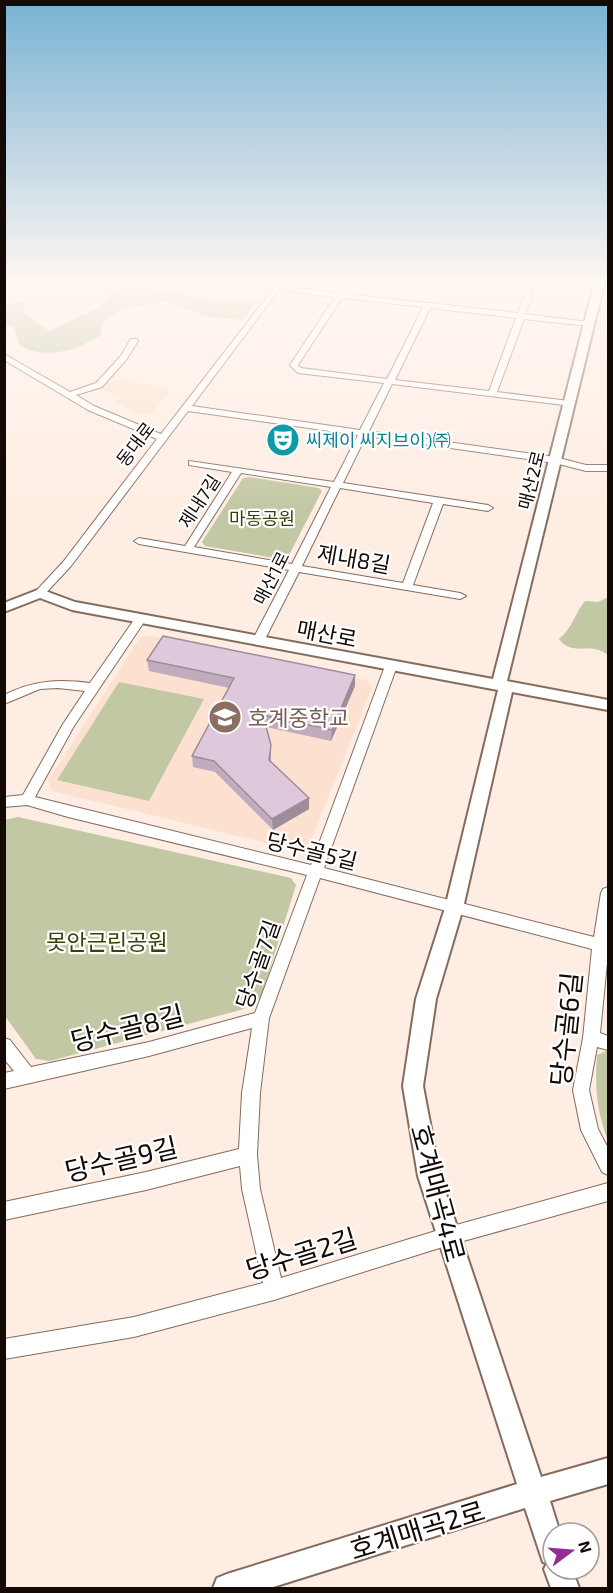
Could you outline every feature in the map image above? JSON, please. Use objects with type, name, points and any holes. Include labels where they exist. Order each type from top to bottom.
[{"type":"street","points":[[8,358],[107,417],[162,438]]},
{"type":"street","points":[[68,395],[99,384],[123,358]]},
{"type":"street","name":"동대로","points":[[4,608],[39,593],[67,564],[224,358]]},
{"type":"street","points":[[300,358],[294,368],[303,371],[569,404]]},
{"type":"street","name":"매산1로","points":[[258,641],[401,358]]},
{"type":"street","points":[[492,395],[505,358]]},
{"type":"street","name":"매산2로","points":[[502,685],[580,358]]},
{"type":"street","points":[[186,408],[555,460],[586,468],[609,468]]},
{"type":"street","name":"제내7길","points":[[192,463],[336,485]]},
{"type":"street","name":"제내7길","points":[[187,549],[238,470]]},
{"type":"street","points":[[336,485],[488,508]]},
{"type":"street","name":"제내8길","points":[[407,587],[439,501]]},
{"type":"street","name":"제내7길","points":[[139,542],[295,567]]},
{"type":"street","name":"제내8길","points":[[295,567],[460,596]]},
{"type":"street","name":"매산로","points":[[39,593],[72,606],[609,705]]},
{"type":"street","points":[[27,800],[69,724],[140,619]]},
{"type":"street","name":"당수골7길","points":[[274,1290],[251,1189],[249,1155],[251,1093],[261,1018],[391,666]]},
{"type":"street","points":[[4,700],[38,684],[51,682],[95,688]]},
{"type":"street","name":"호계매곡4로","points":[[502,685],[454,908],[426,999],[413,1086],[429,1176],[543,1521]]},
{"type":"street","name":"당수골5길","points":[[4,802],[27,800],[604,946]]},
{"type":"street","name":"당수골6길","points":[[609,893],[591,1038],[581,1090],[590,1130],[609,1166]]},
{"type":"street","name":"당수골8길","points":[[4,1081],[149,1049],[261,1018]]},
{"type":"street","points":[[591,1038],[609,1043]]},
{"type":"street","points":[[4,1045],[28,1077]]},
{"type":"street","name":"당수골9길","points":[[4,1211],[147,1181],[249,1155]]},
{"type":"street","name":"당수골2길","points":[[4,1349],[134,1327],[274,1290],[449,1236],[609,1192]]},
{"type":"street","name":"호계매곡2로","points":[[227,1588],[534,1492],[609,1472]]},
{"type":"shaded area","points":[[118,380],[164,387],[169,392],[150,415],[140,415],[116,402],[120,396],[101,391],[106,384]]},
{"type":"shaded area","name":"호계중학교","points":[[149,635],[366,680],[372,688],[310,843],[298,848],[287,848],[52,791],[48,780],[140,638]]},
{"type":"green space","name":"마동공원","points":[[243,478],[319,488],[322,491],[288,557],[280,559],[205,546],[202,542]]},
{"type":"green space","points":[[608,597],[608,655],[597,649],[571,648],[559,639],[567,631],[585,601],[598,602]]},
{"type":"green space","points":[[119,682],[204,699],[149,801],[57,780]]},
{"type":"green space","name":"못안근린공원","points":[[18,817],[291,878],[296,885],[261,998],[244,1009],[50,1061],[36,1059],[5,1016],[4,820]]},
{"type":"green space","points":[[608,1050],[608,1141],[597,1098],[596,1078],[597,1055]]},
{"type":"building","name":"호계중학교","points":[[163,636],[355,675],[332,730],[263,715],[271,745],[269,760],[309,798],[272,819],[214,761],[192,756],[234,678],[147,660]]},
{"type":"place","name":"씨제이 씨지브이)㈜","points":[[283,440]]},
{"type":"place","name":"호계중학교","points":[[225,717]]}]
